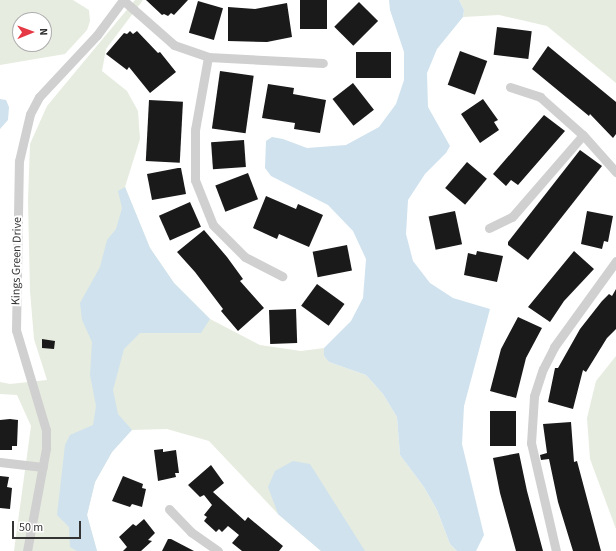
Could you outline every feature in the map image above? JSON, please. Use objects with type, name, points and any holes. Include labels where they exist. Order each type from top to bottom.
[{"type":"street","points":[[123,0],[174,45],[208,57],[323,63]]},
{"type":"street","name":"Kings Green Drive","points":[[27,551],[43,467],[46,430],[16,330],[19,161],[30,114],[39,97],[97,35],[123,0]]},
{"type":"street","points":[[208,57],[195,130],[195,180],[212,225],[245,257],[282,276]]},
{"type":"street","points":[[510,87],[540,97],[584,135],[616,172]]},
{"type":"street","points":[[489,228],[512,217],[584,135]]},
{"type":"street","points":[[556,551],[531,443],[534,396],[543,368],[554,347],[616,261]]},
{"type":"street","points":[[0,462],[43,467]]},
{"type":"street","points":[[169,509],[191,532],[218,551]]},
{"type":"shaded area","points":[[0,0],[73,0],[89,10],[90,21],[87,30],[65,54],[0,65]]},
{"type":"shaded area","points":[[135,0],[143,0],[106,49],[102,71],[127,91],[138,111],[140,139],[125,187],[150,248],[174,283],[210,319],[260,345],[301,351],[324,348],[324,356],[329,362],[366,375],[383,394],[397,417],[400,455],[424,487],[437,510],[450,544],[457,551],[321,551],[278,514],[209,441],[167,429],[131,430],[112,452],[95,482],[87,515],[97,551],[14,551],[31,426],[17,395],[0,394],[0,382],[10,384],[47,380],[34,339],[30,291],[28,200],[30,144],[47,106]]},
{"type":"shaded area","points":[[459,0],[616,0],[616,83],[547,26],[499,15],[463,17],[464,10]]},
{"type":"shaded area","points":[[616,356],[616,529],[590,459],[587,418],[596,381]]},
{"type":"water","points":[[389,0],[459,0],[464,10],[463,17],[437,49],[427,73],[428,107],[450,146],[446,153],[425,174],[408,200],[406,234],[413,261],[430,283],[453,298],[490,309],[464,406],[462,444],[484,535],[476,551],[457,551],[450,544],[437,510],[424,487],[400,455],[397,417],[383,394],[366,375],[329,362],[324,356],[324,348],[351,321],[363,298],[366,259],[353,231],[328,205],[271,176],[265,168],[266,141],[272,137],[283,139],[307,148],[346,145],[379,127],[396,104],[404,80],[404,52],[390,10]]},
{"type":"water","points":[[0,99],[6,100],[9,107],[8,120],[0,129]]},
{"type":"water","points":[[125,187],[150,248],[174,283],[210,319],[201,333],[140,333],[124,349],[113,390],[118,414],[132,430],[112,452],[95,482],[87,515],[97,551],[77,551],[70,547],[69,527],[57,515],[65,445],[70,435],[93,425],[96,406],[90,375],[92,342],[82,320],[80,303],[100,267],[107,240],[116,229],[122,208],[118,191]]},
{"type":"water","points":[[293,461],[310,464],[365,551],[321,551],[278,514],[268,487],[275,471]]},
{"type":"building","points":[[146,0],[188,0],[174,15],[171,13],[168,16],[164,14],[162,15]]},
{"type":"building","points":[[300,0],[327,0],[327,29],[300,29]]},
{"type":"building","points":[[198,1],[223,8],[214,40],[189,33]]},
{"type":"building","points":[[359,2],[378,21],[353,46],[334,27]]},
{"type":"building","points":[[287,3],[292,37],[267,42],[228,41],[228,7],[255,9]]},
{"type":"building","points":[[497,27],[532,31],[528,59],[494,55]]},
{"type":"building","points":[[130,31],[133,34],[137,31],[158,53],[160,52],[176,72],[150,93],[129,67],[127,70],[106,54],[124,33],[127,34]]},
{"type":"building","points":[[548,46],[616,102],[616,134],[613,138],[590,114],[589,116],[532,69]]},
{"type":"building","points":[[460,51],[487,61],[475,95],[448,85]]},
{"type":"building","points":[[356,52],[391,52],[391,78],[356,78]]},
{"type":"building","points":[[220,71],[254,76],[246,133],[212,128]]},
{"type":"building","points":[[353,83],[374,110],[353,126],[333,99]]},
{"type":"building","points":[[268,84],[294,88],[293,94],[326,100],[320,133],[294,129],[295,123],[262,118]]},
{"type":"building","points":[[483,99],[498,120],[494,122],[499,130],[480,143],[461,114]]},
{"type":"building","points":[[149,100],[183,102],[180,163],[146,161]]},
{"type":"building","points":[[544,115],[565,131],[518,185],[511,180],[506,186],[493,174]]},
{"type":"building","points":[[244,140],[246,167],[213,169],[211,142]]},
{"type":"building","points":[[580,150],[602,166],[528,260],[508,245],[508,242]]},
{"type":"building","points":[[467,162],[487,179],[465,205],[445,188]]},
{"type":"building","points":[[181,168],[186,194],[152,200],[147,174]]},
{"type":"building","points":[[248,173],[258,199],[225,212],[215,186]]},
{"type":"building","points":[[266,196],[296,209],[298,204],[323,215],[309,247],[279,234],[277,239],[253,228]]},
{"type":"building","points":[[190,202],[201,227],[170,240],[159,216]]},
{"type":"building","points":[[455,211],[462,244],[436,250],[429,217]]},
{"type":"building","points":[[587,211],[613,216],[608,242],[604,241],[602,249],[581,244]]},
{"type":"building","points":[[204,230],[243,279],[240,281],[264,308],[238,331],[221,311],[223,309],[195,272],[177,252]]},
{"type":"building","points":[[347,245],[352,271],[318,277],[313,252]]},
{"type":"building","points":[[477,251],[503,256],[497,282],[464,275],[468,253],[476,255]]},
{"type":"building","points":[[574,251],[594,269],[564,301],[550,322],[528,307]]},
{"type":"building","points":[[317,284],[345,304],[329,326],[301,306]]},
{"type":"building","points":[[616,289],[616,329],[607,338],[586,372],[583,370],[573,409],[548,402],[555,368],[558,368],[580,329],[602,301],[609,294],[612,296]]},
{"type":"building","points":[[296,309],[297,343],[270,344],[269,310]]},
{"type":"building","points":[[518,317],[542,328],[526,358],[516,398],[490,391],[501,349]]},
{"type":"building","points":[[42,339],[55,341],[54,349],[42,348]]},
{"type":"building","points":[[490,411],[516,411],[516,446],[490,446]]},
{"type":"building","points":[[0,420],[18,420],[17,446],[12,446],[12,450],[0,450]]},
{"type":"building","points":[[571,422],[574,462],[577,461],[601,551],[573,551],[558,502],[549,459],[541,460],[540,455],[547,453],[543,424]]},
{"type":"building","points":[[163,449],[163,452],[176,450],[179,473],[175,473],[176,477],[158,481],[154,450]]},
{"type":"building","points":[[519,453],[527,491],[543,551],[516,551],[500,493],[493,458]]},
{"type":"building","points":[[211,465],[224,483],[213,492],[245,521],[248,517],[283,546],[279,551],[242,551],[232,543],[239,535],[228,526],[222,532],[219,529],[216,532],[204,521],[207,517],[204,515],[212,505],[204,495],[200,497],[188,485]]},
{"type":"building","points":[[0,476],[9,477],[7,487],[12,488],[10,509],[0,508]]},
{"type":"building","points":[[123,476],[143,484],[142,488],[146,489],[142,507],[132,504],[130,507],[112,501]]},
{"type":"building","points":[[144,519],[155,533],[148,540],[152,541],[141,551],[123,551],[127,547],[119,537],[133,524],[136,526]]},
{"type":"building","points":[[168,539],[171,539],[194,551],[162,551]]}]
